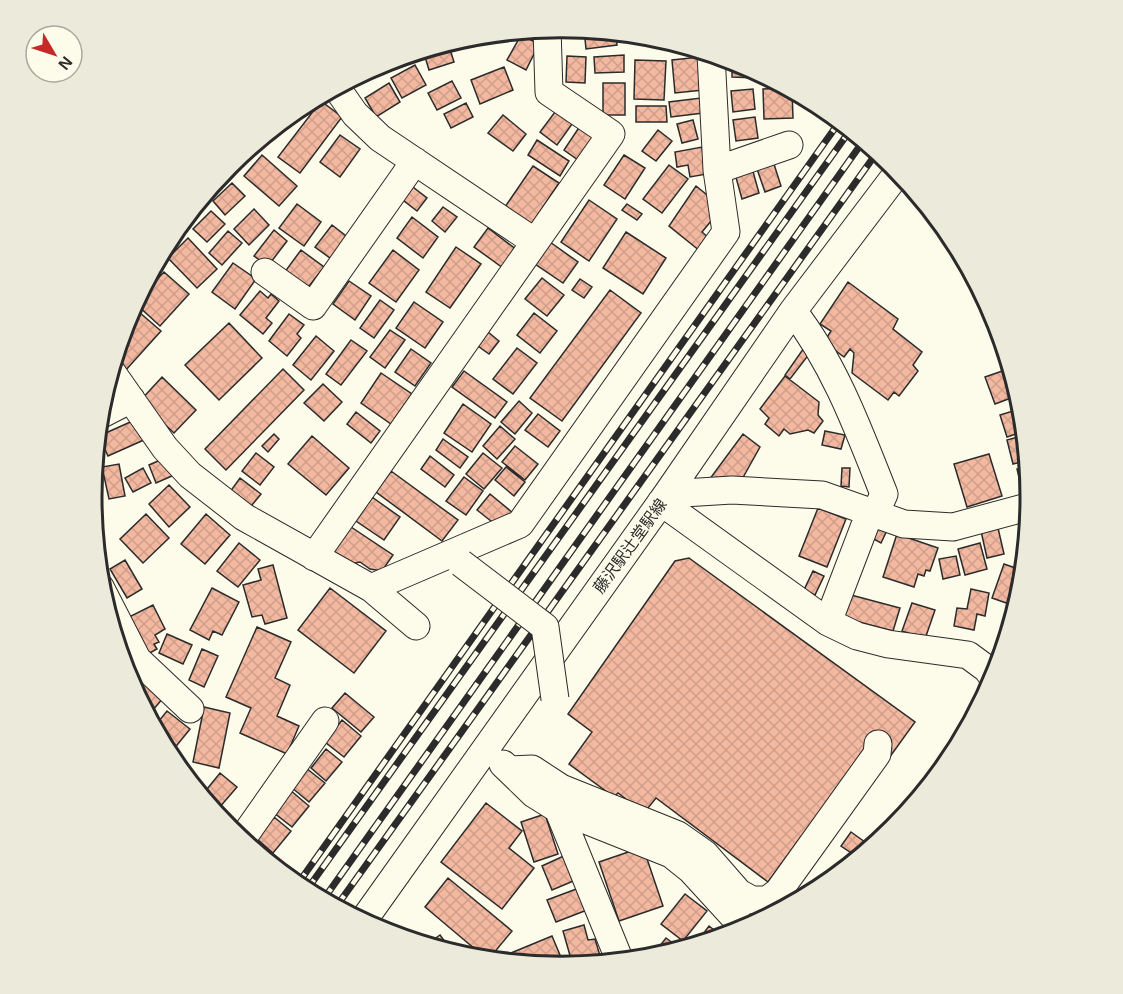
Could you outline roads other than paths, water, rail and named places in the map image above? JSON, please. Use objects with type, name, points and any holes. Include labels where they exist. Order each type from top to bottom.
[{"type":"street","points":[[314,557],[611,134],[549,92],[547,38]]},
{"type":"street","points":[[371,588],[520,524],[726,232],[717,170],[711,63]]},
{"type":"street","points":[[341,94],[363,122],[380,138],[535,242]]},
{"type":"street","points":[[717,170],[789,145]]},
{"type":"street","points":[[265,272],[313,306],[415,161]]},
{"type":"street","name":"藤沢駅辻堂駅線","points":[[368,914],[664,498],[793,311],[893,179]]},
{"type":"street","points":[[793,311],[806,327],[851,410],[884,494],[873,513],[828,622]]},
{"type":"street","points":[[117,380],[165,448],[190,476],[244,517],[371,588],[416,626]]},
{"type":"street","points":[[111,410],[131,399]]},
{"type":"street","points":[[664,498],[732,490],[822,495],[904,524],[953,527],[1021,509]]},
{"type":"street","points":[[664,498],[828,622],[857,636],[888,644],[968,655],[987,670]]},
{"type":"street","points":[[461,563],[545,627],[555,699]]},
{"type":"street","points":[[121,628],[137,658],[190,710]]},
{"type":"street","points":[[248,832],[325,721]]},
{"type":"street","points":[[510,770],[532,769],[561,788],[678,835],[705,854],[739,893],[752,900],[767,900],[778,892],[877,754],[878,744]]},
{"type":"street","points":[[485,749],[534,794],[558,809],[671,854],[691,870],[738,921]]},
{"type":"street","points":[[534,794],[622,814]]},
{"type":"street","points":[[558,809],[617,953]]},
{"type":"railway","points":[[303,877],[835,128]]},
{"type":"railway","points":[[312,883],[846,136]]},
{"type":"railway","points":[[328,893],[859,147]]},
{"type":"railway","points":[[341,900],[872,159]]}]
